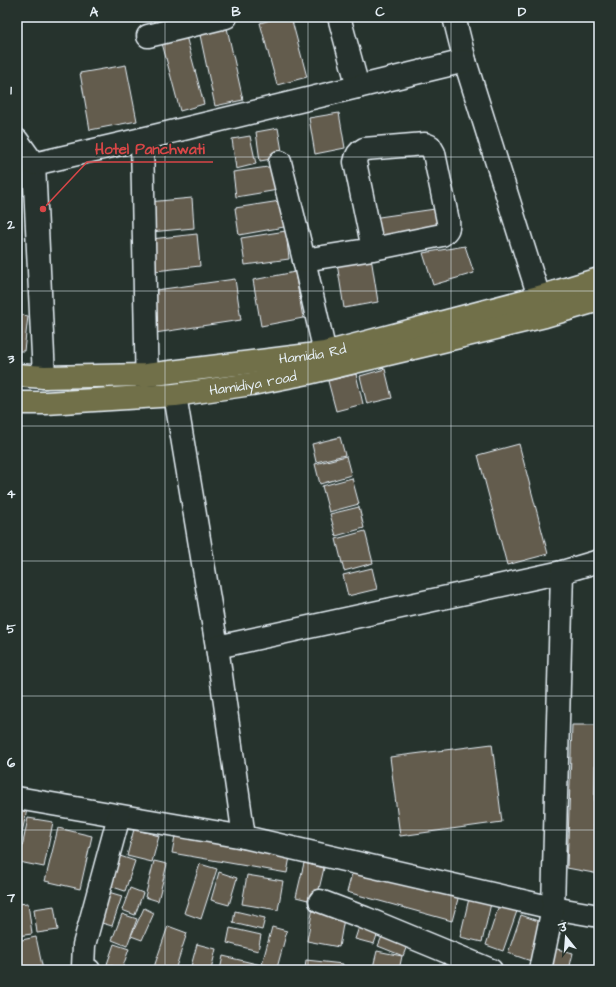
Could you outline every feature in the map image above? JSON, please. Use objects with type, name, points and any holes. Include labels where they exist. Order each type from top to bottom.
[{"type":"main road","name":"Hamidia Rd","points":[[17,375],[146,386],[325,353],[539,297],[599,279]]},
{"type":"main road","name":"Hamidiya road","points":[[17,403],[46,403],[146,386],[175,395],[252,384],[308,373],[545,316],[599,300]]},
{"type":"street","points":[[148,36],[226,17]]},
{"type":"street","points":[[339,17],[358,87]]},
{"type":"street","points":[[454,17],[465,61],[539,297]]},
{"type":"street","points":[[34,164],[142,140],[465,61]]},
{"type":"street","points":[[17,140],[34,164],[44,377]]},
{"type":"street","points":[[142,140],[146,386]]},
{"type":"street","points":[[304,260],[373,249],[442,234],[447,231],[449,227],[448,221],[434,153],[430,146],[424,144],[364,149],[356,156],[355,162],[373,249]]},
{"type":"street","points":[[280,162],[325,353]]},
{"type":"street","points":[[175,395],[217,647],[244,837]]},
{"type":"street","points":[[217,647],[562,572],[599,561]]},
{"type":"street","points":[[540,970],[553,908],[562,572]]},
{"type":"street","points":[[17,798],[244,837],[553,908],[599,916]]},
{"type":"street","points":[[89,970],[83,967],[84,945],[119,816]]},
{"type":"street","points":[[320,901],[491,970]]},
{"type":"building","points":[[153,17],[177,17],[154,22]]},
{"type":"building","points":[[280,17],[291,17],[307,77],[277,85],[260,23]]},
{"type":"building","points":[[227,28],[243,100],[215,106],[200,35]]},
{"type":"building","points":[[186,36],[204,104],[180,111],[162,43]]},
{"type":"building","points":[[126,65],[137,121],[90,130],[80,73]]},
{"type":"building","points":[[339,113],[345,148],[315,154],[309,118]]},
{"type":"building","points":[[278,128],[283,157],[260,161],[256,132]]},
{"type":"building","points":[[250,136],[256,164],[236,169],[232,139]]},
{"type":"building","points":[[275,166],[278,190],[236,197],[233,172]]},
{"type":"building","points":[[192,198],[194,228],[150,232],[148,202]]},
{"type":"building","points":[[280,201],[284,227],[239,235],[235,208]]},
{"type":"building","points":[[435,209],[440,228],[377,240],[372,218]]},
{"type":"building","points":[[286,231],[289,259],[245,265],[241,238]]},
{"type":"building","points":[[197,234],[200,266],[155,271],[151,239]]},
{"type":"building","points":[[465,246],[474,273],[433,285],[423,253]]},
{"type":"building","points":[[370,251],[378,302],[344,308],[336,257]]},
{"type":"building","points":[[295,272],[303,318],[261,326],[253,280]]},
{"type":"building","points":[[235,279],[241,320],[155,333],[149,291]]},
{"type":"building","points":[[17,314],[28,316],[24,351],[17,351]]},
{"type":"building","points":[[385,369],[392,398],[367,404],[360,376]]},
{"type":"building","points":[[356,374],[363,404],[336,411],[328,381]]},
{"type":"building","points":[[340,437],[345,455],[316,462],[312,444]]},
{"type":"building","points":[[519,444],[548,554],[507,565],[478,455]]},
{"type":"building","points":[[346,456],[351,475],[320,484],[315,464]]},
{"type":"building","points":[[352,478],[359,504],[329,512],[322,486]]},
{"type":"building","points":[[359,507],[364,528],[336,536],[330,514]]},
{"type":"building","points":[[365,531],[373,563],[344,571],[336,539]]},
{"type":"building","points":[[372,568],[377,589],[348,596],[343,575]]},
{"type":"building","points":[[572,725],[596,725],[594,827],[599,829],[599,874],[567,868]]},
{"type":"building","points":[[492,744],[502,822],[400,836],[390,757]]},
{"type":"building","points":[[17,807],[27,809],[17,856]]},
{"type":"building","points":[[28,818],[53,822],[44,867],[19,862]]},
{"type":"building","points":[[58,828],[92,836],[80,889],[45,881]]},
{"type":"building","points":[[134,829],[159,836],[152,862],[127,856]]},
{"type":"building","points":[[176,830],[291,851],[287,873],[172,853]]},
{"type":"building","points":[[117,855],[135,861],[125,891],[107,885]]},
{"type":"building","points":[[154,861],[167,864],[158,901],[145,897]]},
{"type":"building","points":[[304,863],[324,868],[316,902],[296,897]]},
{"type":"building","points":[[200,864],[217,869],[201,919],[184,913]]},
{"type":"building","points":[[354,866],[459,895],[452,921],[347,892]]},
{"type":"building","points":[[219,872],[237,878],[229,905],[211,900]]},
{"type":"building","points":[[247,875],[283,881],[278,910],[242,904]]},
{"type":"building","points":[[130,888],[143,893],[135,915],[122,910]]},
{"type":"building","points":[[105,891],[122,896],[112,926],[95,921]]},
{"type":"building","points":[[470,894],[492,899],[482,942],[460,937]]},
{"type":"building","points":[[28,903],[32,934],[17,936],[17,904]]},
{"type":"building","points":[[499,905],[517,911],[503,951],[486,945]]},
{"type":"building","points":[[54,906],[58,930],[37,933],[34,909]]},
{"type":"building","points":[[313,907],[345,913],[339,947],[307,941]]},
{"type":"building","points":[[144,908],[154,913],[142,940],[131,936]]},
{"type":"building","points":[[235,911],[265,918],[262,930],[233,923]]},
{"type":"building","points":[[122,914],[137,919],[127,946],[112,940]]},
{"type":"building","points":[[521,915],[544,923],[531,961],[508,953]]},
{"type":"building","points":[[361,921],[380,926],[374,944],[355,939]]},
{"type":"building","points":[[168,926],[187,933],[175,970],[153,970]]},
{"type":"building","points":[[272,927],[287,931],[277,968],[262,964]]},
{"type":"building","points":[[230,928],[261,935],[258,951],[227,943]]},
{"type":"building","points":[[383,934],[408,943],[403,956],[378,946]]},
{"type":"building","points":[[36,937],[43,970],[17,970],[17,941]]},
{"type":"building","points":[[114,944],[129,949],[122,969],[107,964]]},
{"type":"building","points":[[197,944],[216,949],[211,970],[190,970]]},
{"type":"building","points":[[553,948],[573,953],[569,970],[547,970]]},
{"type":"building","points":[[377,951],[402,956],[399,970],[388,970],[373,967]]},
{"type":"building","points":[[223,956],[261,965],[259,970],[220,970]]},
{"type":"building","points":[[306,960],[343,964],[343,970],[305,970]]},
{"type":"building","points":[[444,964],[446,970],[426,970]]},
{"type":"building","points":[[369,967],[370,970],[347,970]]},
{"type":"place","name":"Hotel Panchwati","points":[[43,209]]}]
